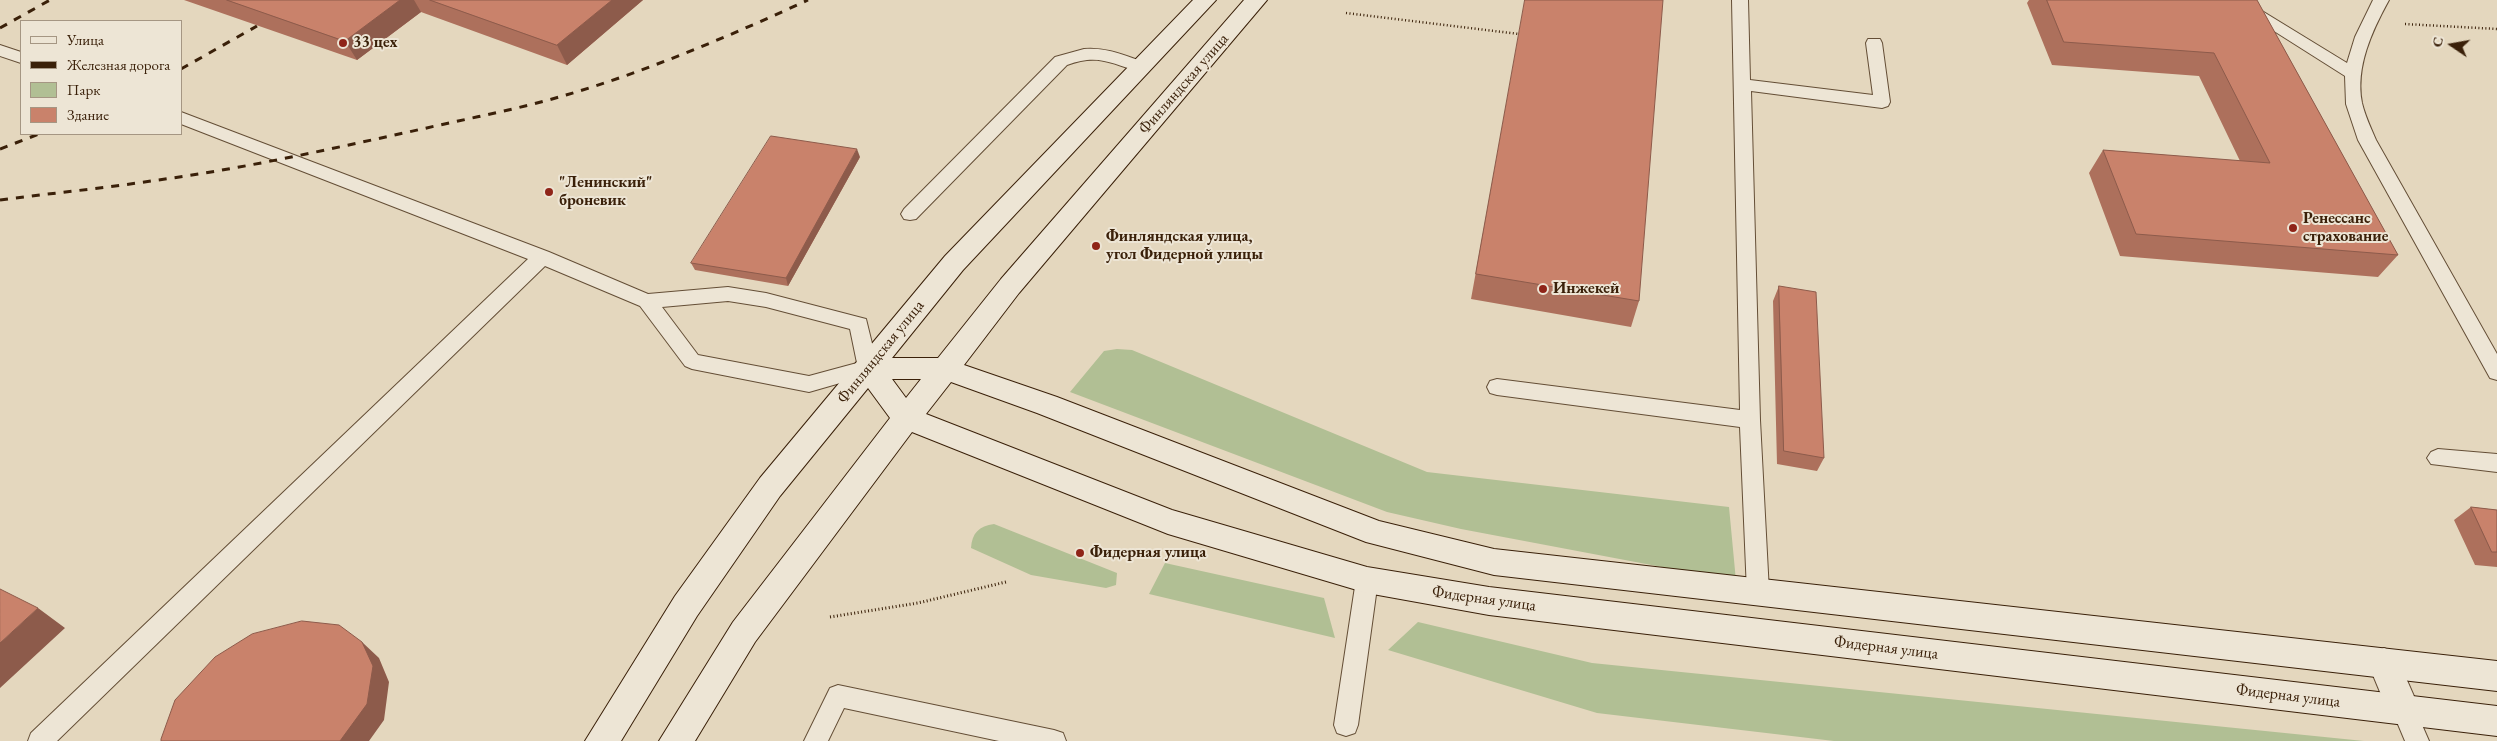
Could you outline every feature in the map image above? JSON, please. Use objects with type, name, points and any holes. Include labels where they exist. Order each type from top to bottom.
[{"type":"street","name":"Финляндская улица","points":[[602,741],[686,606],[770,487],[954,263],[1205,0]]},
{"type":"street","name":"Финляндская улица","points":[[676,741],[744,632],[833,512],[945,368],[1010,286],[1256,0]]},
{"type":"street","points":[[868,368],[945,368],[1047,405],[1377,533],[1494,562],[2497,676]]},
{"type":"street","points":[[868,368],[906,418]]},
{"type":"street","name":"Фидерная улица","points":[[906,418],[1168,521],[1367,580],[1499,602],[2497,720]]},
{"type":"street","points":[[2384,663],[2404,710]]},
{"type":"lane","points":[[1740,0],[1750,420],[1758,592]]},
{"type":"lane","points":[[2233,0],[2352,73]]},
{"type":"lane","points":[[2381,0],[2369,22],[2352,73],[2354,104],[2367,140],[2497,372]]},
{"type":"lane","points":[[1742,85],[1882,102],[1874,43]]},
{"type":"lane","points":[[0,50],[20,58]]},
{"type":"lane","points":[[910,214],[1061,60],[1082,52],[1097,53],[1141,67]]},
{"type":"lane","points":[[182,118],[542,257],[646,301],[728,294],[766,300],[827,314],[859,324],[868,368],[810,384],[692,361],[646,301]]},
{"type":"lane","points":[[40,741],[542,257]]},
{"type":"lane","points":[[1497,387],[1750,420]]},
{"type":"lane","points":[[2438,458],[2497,463]]},
{"type":"lane","points":[[1346,726],[1367,580]]},
{"type":"lane","points":[[816,741],[838,696],[1054,741]]},
{"type":"lane","points":[[2404,710],[2417,741]]},
{"type":"path","points":[[1346,13],[1519,34]]},
{"type":"path","points":[[2369,22],[2497,29]]},
{"type":"path","points":[[830,617],[878,612],[934,601],[1006,582]]},
{"type":"green space","points":[[1117,349],[1132,350],[1427,472],[1729,507],[1736,581],[1461,529],[1387,512],[1070,392],[1104,351]]},
{"type":"green space","points":[[994,524],[1117,573],[1116,585],[1106,588],[1031,575],[971,548],[977,531],[984,526]]},
{"type":"green space","points":[[1165,563],[1324,598],[1335,638],[1149,594]]},
{"type":"green space","points":[[1418,622],[1592,663],[2364,741],[1834,741],[1597,713],[1388,650]]},
{"type":"building","points":[[227,0],[400,0],[345,41]]},
{"type":"building","points":[[430,0],[612,0],[557,45]]},
{"type":"building","points":[[1525,0],[1663,0],[1639,301],[1476,274]]},
{"type":"building","points":[[2047,0],[2257,0],[2398,255],[2136,234],[2103,150],[2270,163],[2214,53],[2064,42]]},
{"type":"building","points":[[771,136],[857,149],[786,278],[691,263]]},
{"type":"building","points":[[1779,286],[1816,292],[1824,458],[1784,451]]},
{"type":"building","points":[[2471,507],[2497,510],[2497,552],[2492,552]]},
{"type":"building","points":[[0,589],[38,608],[0,643]]},
{"type":"building","points":[[302,621],[339,625],[362,642],[373,666],[367,704],[340,741],[161,741],[175,700],[215,657],[252,634]]},
{"type":"railway","points":[[0,28],[50,0]]},
{"type":"railway","points":[[0,200],[225,170],[530,105],[596,86],[657,64],[808,0]]},
{"type":"railway","points":[[182,68],[257,26]]},
{"type":"railway","points":[[0,149],[36,135]]},
{"type":"place","name":"33 цех","points":[[343,43]]},
{"type":"place","name":"\"Ленинский\" броневик","points":[[549,192]]},
{"type":"place","name":"Ренессанс страхование","points":[[2293,228]]},
{"type":"place","name":"Финляндская улица, угол Фидерной улицы","points":[[1096,246]]},
{"type":"place","name":"Инжекей","points":[[1543,289]]},
{"type":"place","name":"Фидерная улица","points":[[1080,553]]}]
